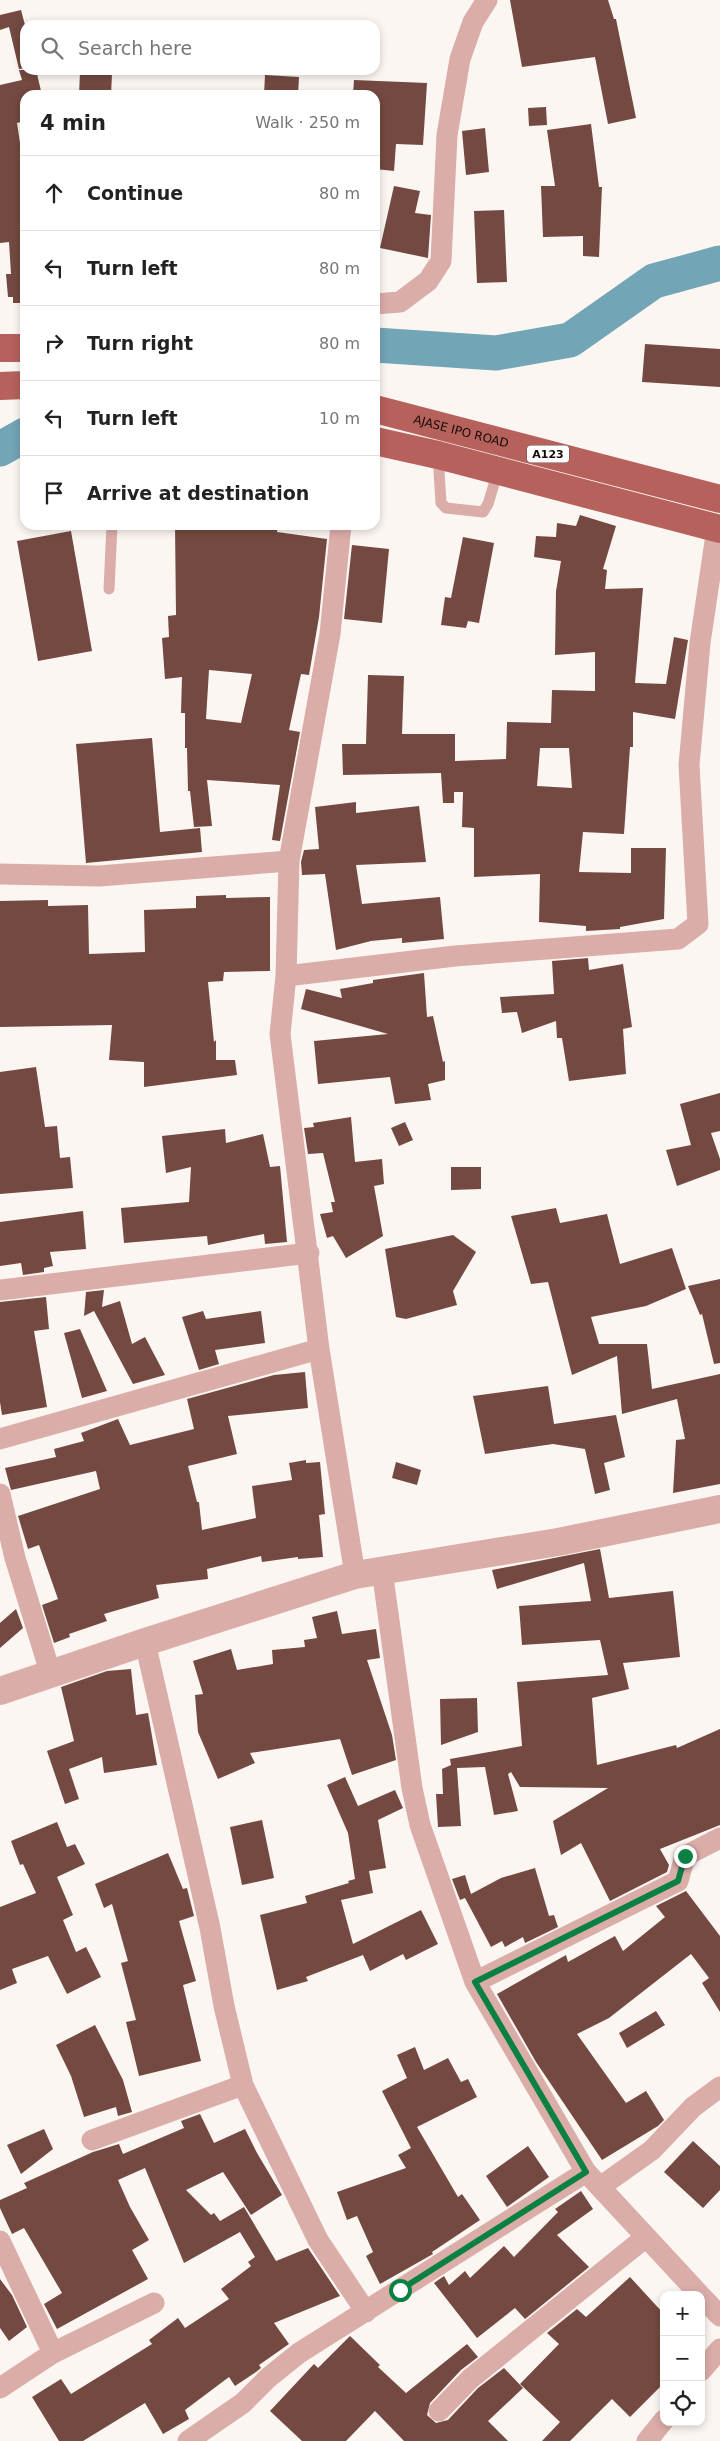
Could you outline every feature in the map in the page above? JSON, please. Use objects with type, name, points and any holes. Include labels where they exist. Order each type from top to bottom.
[{"type":"highway","points":[[0,348],[20,348]]},
{"type":"highway","points":[[0,386],[20,385]]},
{"type":"highway","name":"AJASE IPO ROAD","points":[[380,411],[720,499]]},
{"type":"highway","name":"A123","points":[[380,442],[438,455],[718,529]]},
{"type":"street","points":[[380,304],[400,302],[428,281],[441,261],[447,135],[460,59],[473,22],[487,0]]},
{"type":"street","points":[[286,976],[455,956],[678,939],[698,924],[689,765],[700,643],[718,529]]},
{"type":"street","points":[[340,530],[330,634],[289,861],[286,976],[280,1034],[309,1253],[319,1349],[355,1575]]},
{"type":"street","points":[[0,874],[99,876],[289,861]]},
{"type":"street","points":[[0,1290],[309,1253]]},
{"type":"street","points":[[0,1439],[319,1349]]},
{"type":"street","points":[[0,1494],[15,1558],[51,1675]]},
{"type":"street","points":[[0,1691],[145,1642],[355,1575],[558,1542],[720,1510]]},
{"type":"street","points":[[382,1570],[412,1788],[420,1825],[475,1982],[586,2172],[697,2291]]},
{"type":"street","points":[[145,1642],[210,1928],[224,2006],[243,2085],[318,2240],[366,2312]]},
{"type":"street","points":[[475,1982],[678,1881],[685,1856],[720,1838]]},
{"type":"street","points":[[92,2140],[243,2085]]},
{"type":"street","points":[[600,2187],[652,2150],[693,2107],[720,2087]]},
{"type":"street","points":[[188,2441],[243,2403],[268,2378],[299,2353],[586,2172]]},
{"type":"street","points":[[439,2411],[470,2379],[646,2237]]},
{"type":"street","points":[[0,2241],[53,2353]]},
{"type":"street","points":[[705,2299],[720,2316]]},
{"type":"street","points":[[0,2388],[53,2353],[154,2303]]},
{"type":"street","points":[[705,2366],[720,2349]]},
{"type":"street","points":[[647,2441],[660,2425]]},
{"type":"lane","points":[[438,455],[440,503],[446,508],[483,512],[488,504],[498,471]]},
{"type":"lane","points":[[109,589],[112,530]]},
{"type":"building","points":[[510,0],[608,0],[614,19],[616,19],[636,118],[608,124],[595,57],[522,67]]},
{"type":"building","points":[[21,10],[24,20],[20,20],[20,69],[9,27],[0,30],[0,15]]},
{"type":"building","points":[[20,75],[37,75],[41,90],[20,90],[20,122],[17,123],[20,143],[20,303],[13,303],[13,297],[8,297],[6,274],[11,274],[9,242],[0,243],[0,85],[22,80]]},
{"type":"building","points":[[80,75],[112,75],[111,90],[79,90]]},
{"type":"building","points":[[265,75],[299,77],[298,90],[264,90]]},
{"type":"building","points":[[354,80],[427,83],[423,145],[396,144],[394,171],[380,170],[380,90],[353,90]]},
{"type":"building","points":[[546,107],[547,125],[529,126],[528,108]]},
{"type":"building","points":[[591,124],[599,187],[602,187],[599,257],[583,256],[583,236],[543,237],[541,186],[555,186],[547,130]]},
{"type":"building","points":[[485,128],[489,172],[466,175],[462,131]]},
{"type":"building","points":[[394,186],[420,191],[415,213],[431,215],[428,258],[380,248]]},
{"type":"building","points":[[504,210],[507,282],[477,283],[474,211]]},
{"type":"building","points":[[645,344],[720,349],[720,387],[642,382]]},
{"type":"building","points":[[580,515],[616,526],[603,569],[607,570],[605,589],[643,588],[635,683],[666,684],[674,637],[688,640],[675,719],[633,712],[633,747],[630,747],[624,834],[583,832],[579,872],[631,873],[631,848],[666,848],[664,919],[620,927],[620,929],[586,931],[586,926],[539,922],[540,874],[474,877],[474,828],[462,827],[463,792],[454,792],[454,803],[443,803],[441,773],[343,775],[342,744],[366,744],[368,675],[404,676],[402,734],[455,734],[455,761],[506,759],[507,722],[551,723],[552,690],[595,691],[595,652],[555,655],[556,591],[561,561],[534,557],[536,536],[556,537],[557,523],[576,526]],"holes":[[[540,748],[569,748],[572,788],[537,786]]]},
{"type":"building","points":[[175,530],[277,530],[277,532],[327,539],[319,617],[309,675],[301,674],[289,730],[300,732],[280,841],[272,840],[280,785],[207,780],[212,826],[194,827],[190,791],[188,791],[185,713],[181,713],[182,677],[165,679],[162,638],[169,637],[168,616],[176,615]],"holes":[[[209,670],[252,674],[241,723],[206,719]]]},
{"type":"building","points":[[71,531],[92,651],[38,661],[17,541]]},
{"type":"building","points":[[463,537],[494,543],[479,623],[468,621],[466,628],[441,625],[445,597],[451,598]]},
{"type":"building","points":[[352,545],[389,549],[382,623],[344,619]]},
{"type":"building","points":[[152,738],[160,832],[200,828],[202,852],[86,863],[76,744]]},
{"type":"building","points":[[356,802],[356,813],[419,806],[426,862],[356,865],[362,904],[440,897],[444,939],[402,943],[402,938],[371,941],[336,950],[325,874],[302,875],[301,862],[304,850],[319,849],[315,807]]},
{"type":"building","points":[[226,895],[226,898],[270,897],[270,971],[224,972],[223,981],[208,982],[214,1042],[216,1040],[216,1060],[235,1060],[237,1075],[144,1087],[144,1062],[109,1060],[112,1025],[0,1027],[0,901],[48,900],[48,906],[88,905],[89,954],[145,952],[144,910],[196,908],[196,896]]},
{"type":"building","points":[[588,958],[589,970],[623,964],[632,1027],[623,1029],[626,1074],[569,1081],[562,1038],[557,1038],[556,1021],[522,1033],[517,1012],[502,1013],[500,997],[554,994],[552,961]]},
{"type":"building","points":[[424,973],[427,1017],[433,1016],[443,1062],[445,1061],[445,1080],[428,1084],[431,1100],[395,1104],[390,1077],[318,1084],[314,1041],[388,1034],[301,1009],[306,989],[342,998],[340,989],[373,983],[373,980]]},
{"type":"building","points":[[36,1067],[45,1127],[57,1126],[60,1158],[70,1157],[73,1188],[0,1194],[0,1072]]},
{"type":"building","points":[[720,1093],[720,1131],[711,1133],[720,1159],[720,1170],[677,1186],[666,1150],[691,1145],[680,1104]]},
{"type":"building","points":[[351,1117],[355,1162],[382,1159],[384,1184],[374,1186],[383,1236],[346,1258],[333,1236],[327,1238],[320,1214],[333,1212],[331,1202],[335,1202],[323,1153],[308,1154],[304,1128],[314,1127],[313,1123]]},
{"type":"building","points":[[405,1122],[413,1140],[399,1146],[391,1128]]},
{"type":"building","points":[[225,1129],[226,1143],[263,1134],[270,1167],[280,1166],[287,1242],[265,1244],[264,1234],[208,1245],[207,1236],[124,1243],[121,1208],[189,1202],[191,1167],[166,1173],[162,1136]]},
{"type":"building","points":[[451,1167],[481,1167],[481,1189],[451,1190]]},
{"type":"building","points":[[556,1208],[560,1223],[607,1214],[620,1264],[672,1248],[686,1289],[646,1306],[591,1317],[599,1344],[647,1344],[652,1389],[720,1374],[720,1484],[673,1493],[676,1440],[685,1439],[677,1399],[622,1414],[617,1356],[572,1375],[548,1282],[531,1284],[511,1216]]},
{"type":"building","points":[[83,1211],[86,1249],[50,1252],[53,1266],[44,1268],[44,1272],[23,1275],[21,1263],[0,1266],[0,1222]]},
{"type":"building","points":[[453,1235],[476,1252],[453,1291],[457,1305],[406,1319],[396,1317],[385,1249]]},
{"type":"building","points":[[720,1279],[720,1363],[714,1364],[702,1314],[700,1315],[688,1286]]},
{"type":"building","points":[[104,1290],[102,1307],[120,1301],[132,1344],[145,1337],[165,1375],[133,1384],[94,1311],[84,1316],[86,1292]]},
{"type":"building","points":[[46,1297],[49,1329],[34,1331],[47,1407],[2,1415],[0,1402],[0,1302]]},
{"type":"building","points":[[203,1311],[206,1319],[261,1311],[265,1343],[215,1350],[219,1364],[199,1370],[182,1317]]},
{"type":"building","points":[[80,1329],[107,1391],[82,1398],[64,1333]]},
{"type":"building","points":[[305,1372],[308,1408],[228,1416],[237,1454],[188,1466],[197,1502],[199,1502],[202,1530],[256,1518],[252,1486],[292,1480],[289,1463],[306,1460],[306,1463],[320,1462],[325,1514],[319,1515],[323,1557],[298,1559],[298,1557],[262,1562],[261,1556],[207,1569],[208,1579],[156,1585],[159,1598],[104,1614],[107,1621],[69,1634],[70,1637],[54,1643],[42,1605],[58,1599],[39,1545],[28,1549],[18,1516],[100,1489],[96,1471],[11,1490],[5,1468],[56,1457],[54,1449],[84,1441],[81,1433],[118,1419],[130,1445],[194,1429],[187,1399],[274,1375]]},
{"type":"building","points":[[548,1386],[554,1424],[616,1415],[625,1457],[604,1463],[610,1490],[595,1494],[585,1449],[553,1444],[485,1454],[473,1396]]},
{"type":"building","points":[[396,1462],[421,1470],[417,1485],[392,1478]]},
{"type":"building","points":[[600,1549],[609,1598],[673,1591],[680,1657],[623,1663],[629,1689],[592,1698],[597,1765],[676,1745],[677,1748],[720,1729],[720,1825],[660,1849],[669,1865],[667,1872],[610,1901],[581,1843],[561,1855],[553,1821],[608,1788],[520,1787],[511,1772],[508,1774],[518,1811],[494,1815],[485,1767],[457,1768],[461,1826],[438,1827],[436,1794],[443,1794],[442,1769],[451,1765],[450,1759],[522,1746],[517,1682],[608,1675],[600,1640],[522,1645],[519,1606],[591,1601],[584,1563],[497,1589],[492,1570]]},
{"type":"building","points":[[16,1609],[23,1628],[0,1648],[0,1623]]},
{"type":"building","points":[[337,1611],[342,1634],[376,1629],[380,1658],[367,1660],[392,1735],[396,1760],[352,1775],[340,1739],[250,1753],[255,1763],[218,1779],[198,1732],[195,1695],[203,1694],[193,1661],[231,1649],[237,1670],[273,1664],[272,1650],[305,1647],[304,1640],[317,1638],[312,1617]]},
{"type":"building","points":[[131,1669],[136,1715],[148,1713],[157,1765],[104,1773],[102,1757],[69,1769],[79,1799],[65,1804],[47,1751],[74,1741],[61,1687],[107,1671]]},
{"type":"building","points":[[477,1698],[478,1732],[441,1745],[440,1699]]},
{"type":"building","points":[[345,1777],[358,1806],[395,1790],[403,1808],[378,1820],[386,1868],[369,1871],[373,1893],[341,1900],[353,1944],[421,1910],[438,1944],[406,1960],[403,1954],[370,1971],[363,1955],[306,1977],[308,1981],[277,1990],[260,1915],[307,1903],[305,1896],[349,1883],[348,1881],[355,1879],[348,1833],[327,1785]]},
{"type":"building","points":[[262,1820],[274,1878],[242,1885],[230,1827]]},
{"type":"building","points":[[57,1822],[67,1847],[75,1844],[85,1864],[57,1877],[73,1915],[63,1920],[76,1952],[86,1947],[101,1977],[67,1994],[48,1956],[12,1969],[17,1983],[0,1990],[0,1907],[36,1893],[23,1864],[20,1865],[11,1841]]},
{"type":"building","points":[[168,1853],[183,1889],[187,1888],[194,1916],[179,1921],[196,1981],[183,1985],[201,2061],[139,2076],[126,2022],[136,2020],[121,1963],[128,1961],[112,1904],[104,1908],[95,1884]]},
{"type":"building","points":[[535,1868],[549,1916],[554,1915],[558,1927],[525,1943],[523,1937],[505,1947],[502,1941],[491,1947],[465,1898],[460,1900],[452,1879],[465,1875],[471,1894],[501,1878]]},
{"type":"building","points":[[686,1891],[720,1936],[720,2012],[702,1983],[709,1978],[691,1954],[609,2018],[577,2034],[626,2103],[646,2091],[664,2120],[658,2126],[602,2160],[536,2062],[497,1994],[566,1955],[568,1962],[615,1936],[623,1951],[665,1917],[656,1906]]},
{"type":"building","points":[[656,2011],[665,2025],[627,2048],[619,2033]]},
{"type":"building","points":[[95,2025],[123,2080],[132,2112],[118,2116],[116,2107],[84,2117],[71,2076],[56,2045]]},
{"type":"building","points":[[415,2047],[424,2070],[448,2058],[461,2082],[468,2079],[477,2097],[417,2127],[458,2197],[462,2194],[480,2220],[432,2252],[433,2254],[380,2284],[366,2256],[373,2252],[357,2216],[347,2220],[337,2192],[406,2168],[398,2155],[411,2148],[382,2091],[407,2078],[397,2055]]},
{"type":"building","points":[[200,2114],[214,2143],[245,2129],[282,2195],[251,2215],[223,2172],[186,2190],[211,2215],[214,2213],[220,2221],[244,2207],[276,2261],[308,2248],[340,2296],[274,2323],[289,2344],[259,2365],[261,2368],[256,2372],[235,2386],[229,2377],[185,2410],[189,2419],[163,2434],[145,2403],[83,2441],[59,2441],[32,2397],[61,2379],[71,2394],[152,2344],[149,2340],[178,2318],[185,2328],[229,2299],[221,2289],[251,2266],[248,2262],[255,2257],[240,2232],[184,2263],[145,2168],[118,2180],[130,2207],[149,2240],[132,2250],[148,2279],[57,2329],[44,2304],[62,2293],[24,2228],[12,2234],[0,2208],[0,2200],[27,2188],[24,2183],[93,2152],[119,2144],[123,2154],[184,2128],[181,2121]]},
{"type":"building","points":[[44,2129],[53,2149],[21,2174],[7,2145]]},
{"type":"building","points":[[693,2141],[720,2166],[720,2190],[703,2208],[664,2172]]},
{"type":"building","points":[[528,2146],[549,2177],[507,2207],[486,2176]]},
{"type":"building","points":[[581,2191],[593,2209],[557,2235],[589,2267],[525,2319],[515,2308],[477,2338],[434,2283],[444,2276],[449,2285],[465,2271],[470,2278],[504,2246],[514,2257],[558,2212],[555,2209]]},
{"type":"building","points":[[630,2277],[660,2310],[660,2387],[630,2417],[612,2399],[570,2441],[542,2441],[560,2422],[520,2384],[559,2344],[547,2333],[577,2309],[586,2317]]},
{"type":"building","points":[[0,2279],[12,2295],[27,2327],[9,2341],[0,2328]]},
{"type":"building","points":[[350,2336],[380,2365],[378,2367],[406,2393],[467,2344],[478,2357],[461,2370],[430,2403],[427,2415],[436,2423],[448,2420],[478,2388],[504,2368],[523,2388],[488,2421],[508,2441],[404,2441],[375,2411],[346,2441],[302,2441],[270,2411],[314,2364],[318,2368]]},
{"type":"waterway","points":[[380,345],[496,353],[570,340],[654,281],[720,263]]},
{"type":"waterway","points":[[0,449],[20,438]]},
{"type":"route","points":[[400,2290],[586,2172],[475,1982],[678,1881],[685,1856]]}]
